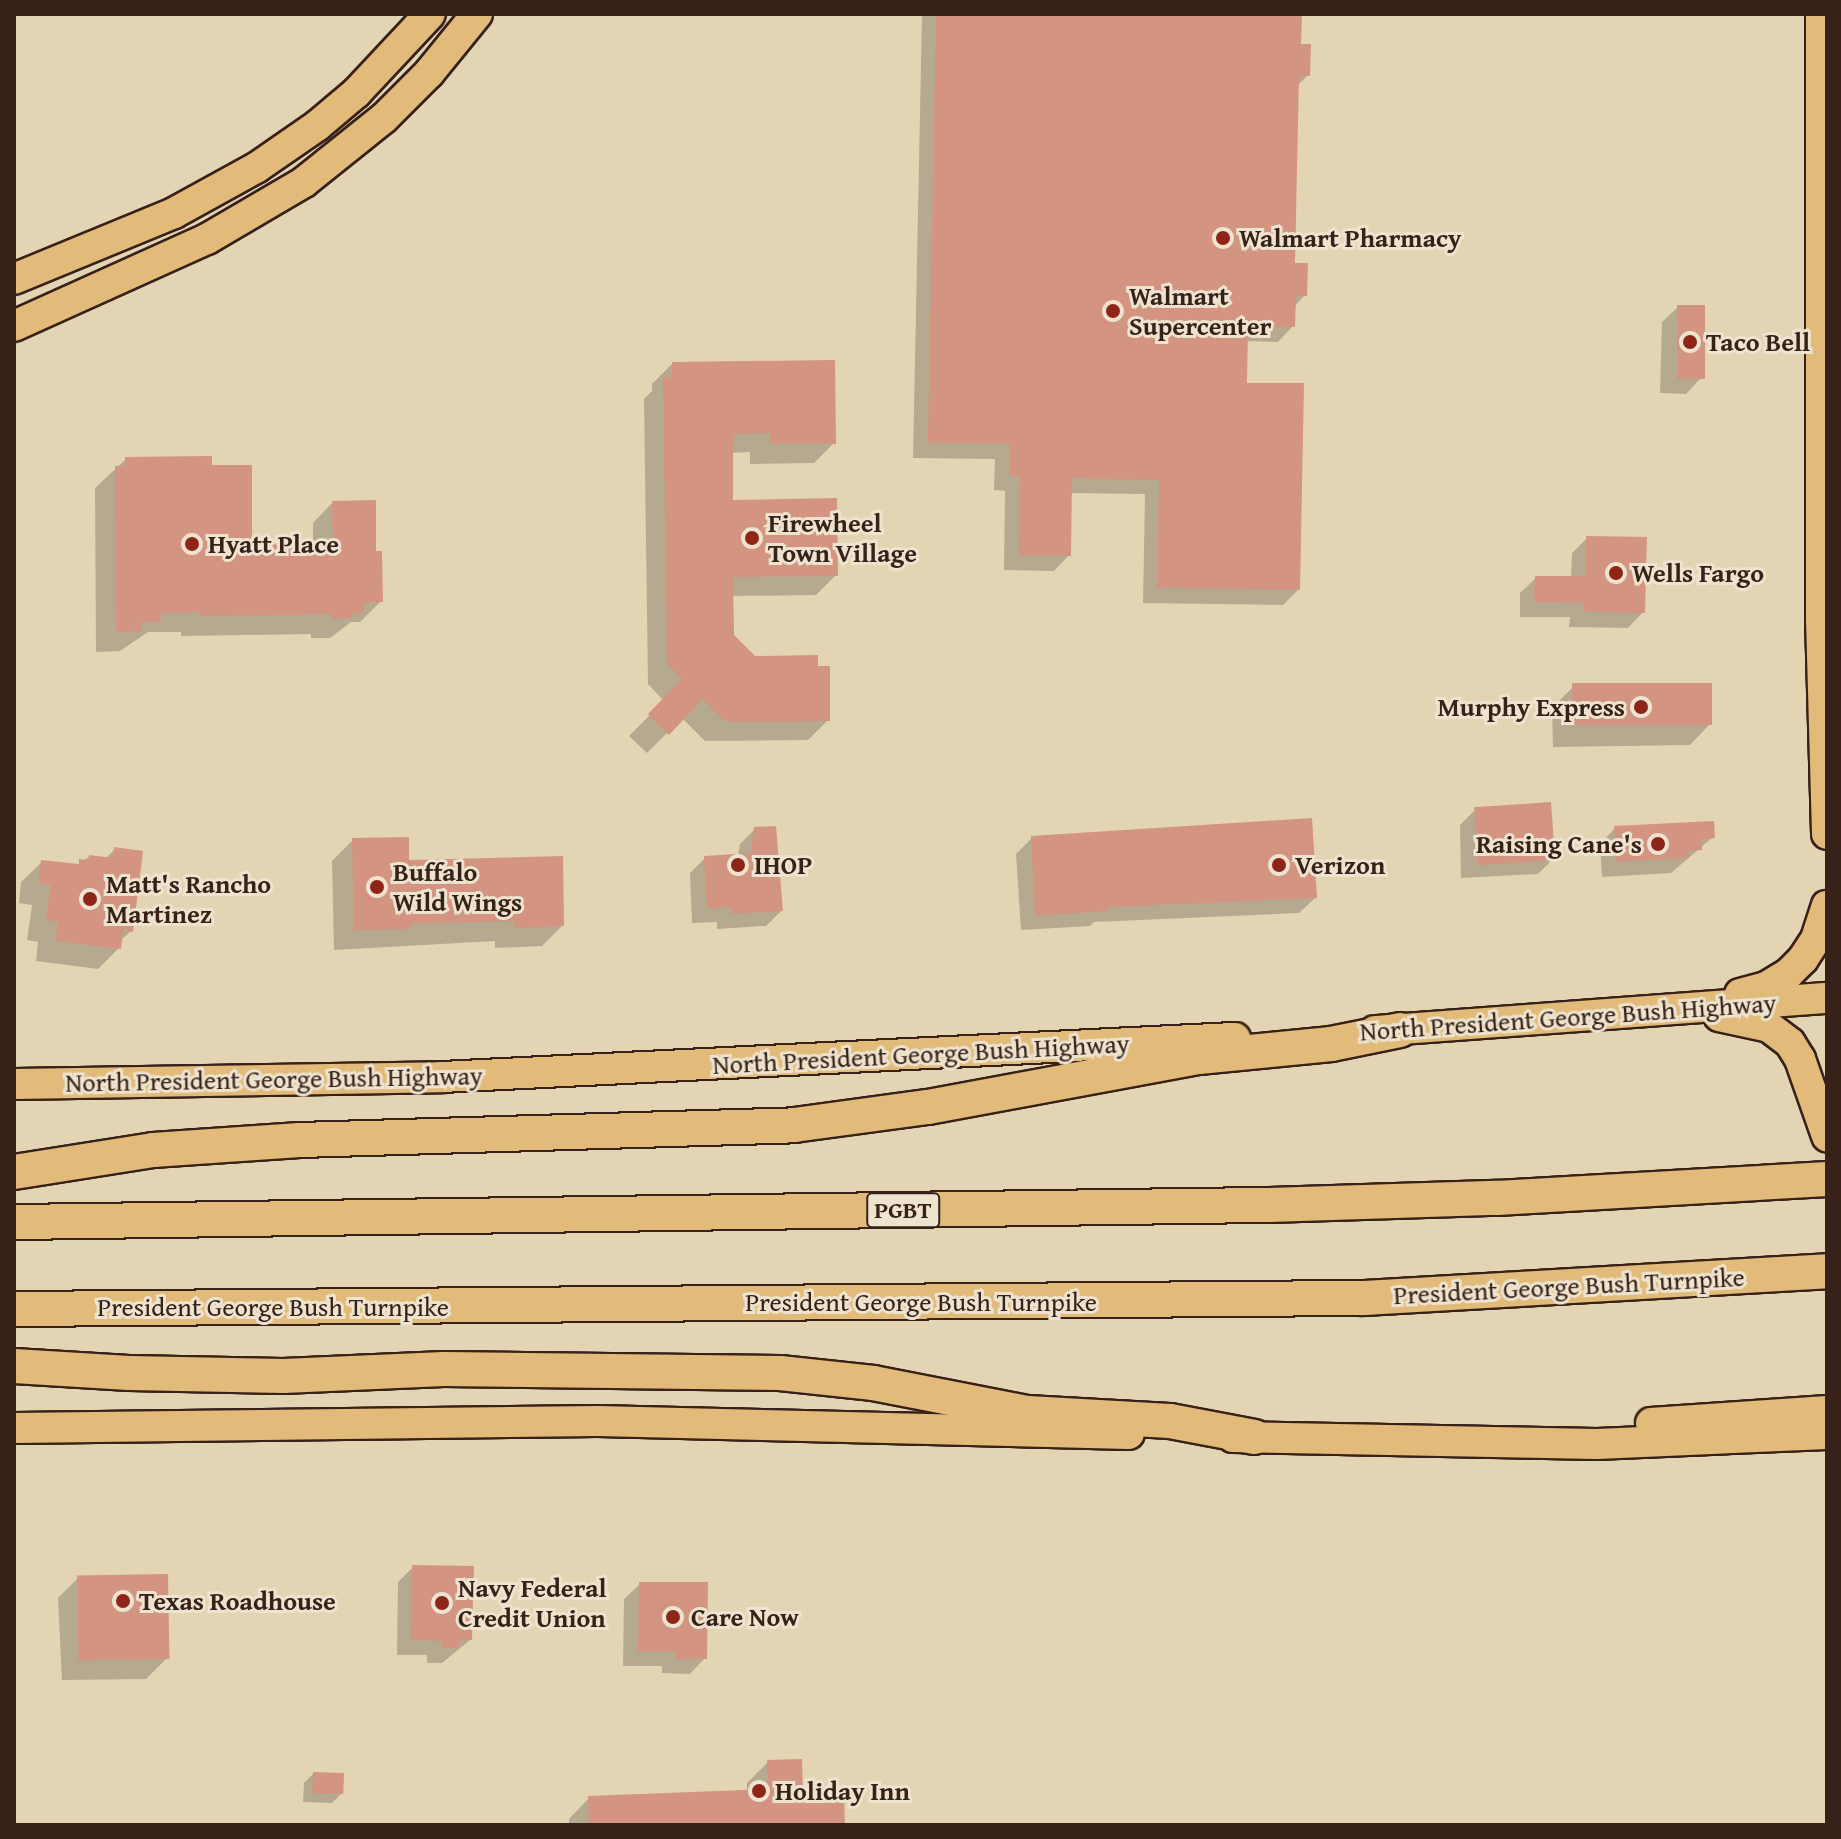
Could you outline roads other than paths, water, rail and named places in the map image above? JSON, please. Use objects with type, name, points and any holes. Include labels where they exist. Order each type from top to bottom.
[{"type":"highway","points":[[14,1172],[153,1150],[300,1140],[794,1125],[928,1107],[1199,1057],[1331,1044],[1400,1030]]},
{"type":"highway","name":"PGBT","points":[[14,1222],[1284,1205],[1497,1198],[1827,1179]]},
{"type":"highway","name":"President George Bush Turnpike","points":[[14,1309],[1364,1298],[1827,1271]]},
{"type":"highway","points":[[14,1366],[129,1373],[283,1376],[444,1369],[780,1373],[873,1383],[1028,1413],[1170,1421],[1255,1437]]},
{"type":"main road","points":[[16,281],[174,213],[256,168],[318,125],[356,93],[430,14]]},
{"type":"main road","points":[[14,326],[207,239],[304,182],[384,118],[429,73],[477,14]]},
{"type":"main road","points":[[1821,14],[1825,492],[1821,619],[1827,834]]},
{"type":"main road","points":[[1684,1010],[1766,987],[1788,974],[1816,939],[1827,906]]},
{"type":"main road","name":"North President George Bush Highway","points":[[14,1084],[442,1077],[1400,1030],[1827,998]]},
{"type":"main road","points":[[1684,1010],[1769,1027],[1790,1043],[1800,1059],[1827,1136]]},
{"type":"main road","points":[[1597,1444],[1652,1423],[1827,1411]]},
{"type":"main road","points":[[14,1428],[598,1421],[1597,1444],[1827,1434]]},
{"type":"place","name":"Walmart Pharmacy","points":[[1223,238]]},
{"type":"place","name":"Walmart Supercenter","points":[[1113,311]]},
{"type":"place","name":"Taco Bell","points":[[1690,342]]},
{"type":"place","name":"Firewheel Town Village","points":[[752,538]]},
{"type":"place","name":"Hyatt Place","points":[[192,544]]},
{"type":"place","name":"Wells Fargo","points":[[1616,573]]},
{"type":"place","name":"Murphy Express","points":[[1641,707]]},
{"type":"place","name":"Raising Cane's","points":[[1658,844]]},
{"type":"place","name":"IHOP","points":[[738,865]]},
{"type":"place","name":"Verizon","points":[[1279,865]]},
{"type":"place","name":"Buffalo Wild Wings","points":[[377,887]]},
{"type":"place","name":"Matt's Rancho Martinez","points":[[90,899]]},
{"type":"place","name":"Texas Roadhouse","points":[[123,1601]]},
{"type":"place","name":"Navy Federal Credit Union","points":[[442,1603]]},
{"type":"place","name":"Care Now","points":[[673,1617]]},
{"type":"place","name":"Holiday Inn","points":[[759,1791]]}]
